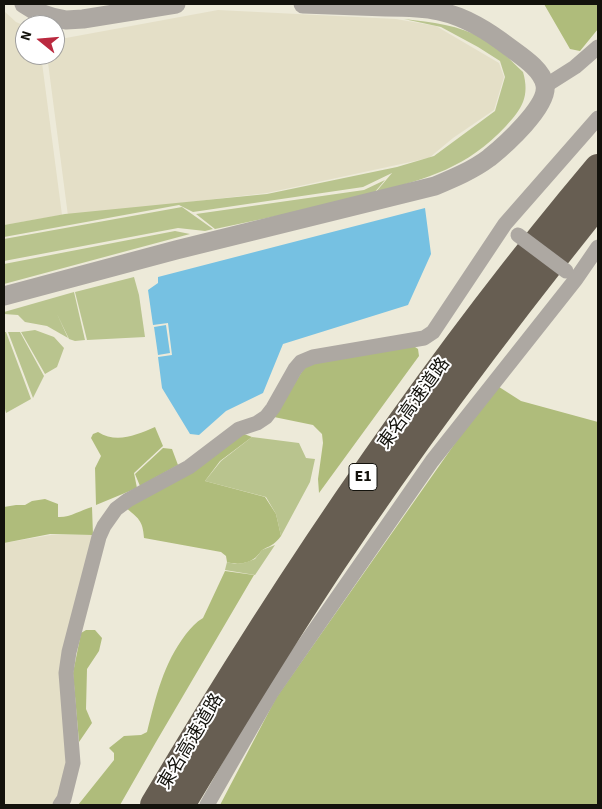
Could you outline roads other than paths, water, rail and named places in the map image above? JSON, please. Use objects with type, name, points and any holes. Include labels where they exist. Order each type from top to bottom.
[{"type":"highway","name":"東名高速道路","points":[[154,805],[234,671],[314,549],[393,434],[485,310],[598,168]]},
{"type":"highway","name":"東名高速道路","points":[[181,805],[254,683],[334,560],[412,448],[504,322],[598,203]]},
{"type":"street","points":[[24,4],[52,18],[66,20],[176,4]]},
{"type":"street","points":[[4,296],[176,250],[435,186],[488,158],[538,108],[543,97],[545,86],[541,74],[485,29],[463,18],[439,11],[412,8],[303,4]]},
{"type":"street","points":[[545,86],[576,67],[598,47]]},
{"type":"street","points":[[60,805],[64,799],[73,762],[66,673],[69,652],[99,537],[109,517],[128,500],[189,467],[239,429],[257,423],[266,417],[273,408],[294,369],[302,362],[313,358],[424,338],[433,332],[505,224],[598,118]]},
{"type":"street","points":[[505,224],[571,275]]},
{"type":"street","points":[[207,805],[271,693],[432,461],[571,275],[598,247]]},
{"type":"water","points":[[425,208],[431,254],[408,305],[283,344],[263,393],[226,411],[199,435],[190,434],[162,388],[158,357],[172,355],[168,323],[153,325],[148,290],[158,283],[158,277]]},
{"type":"water","points":[[166,325],[170,353],[158,355],[154,327]]}]
